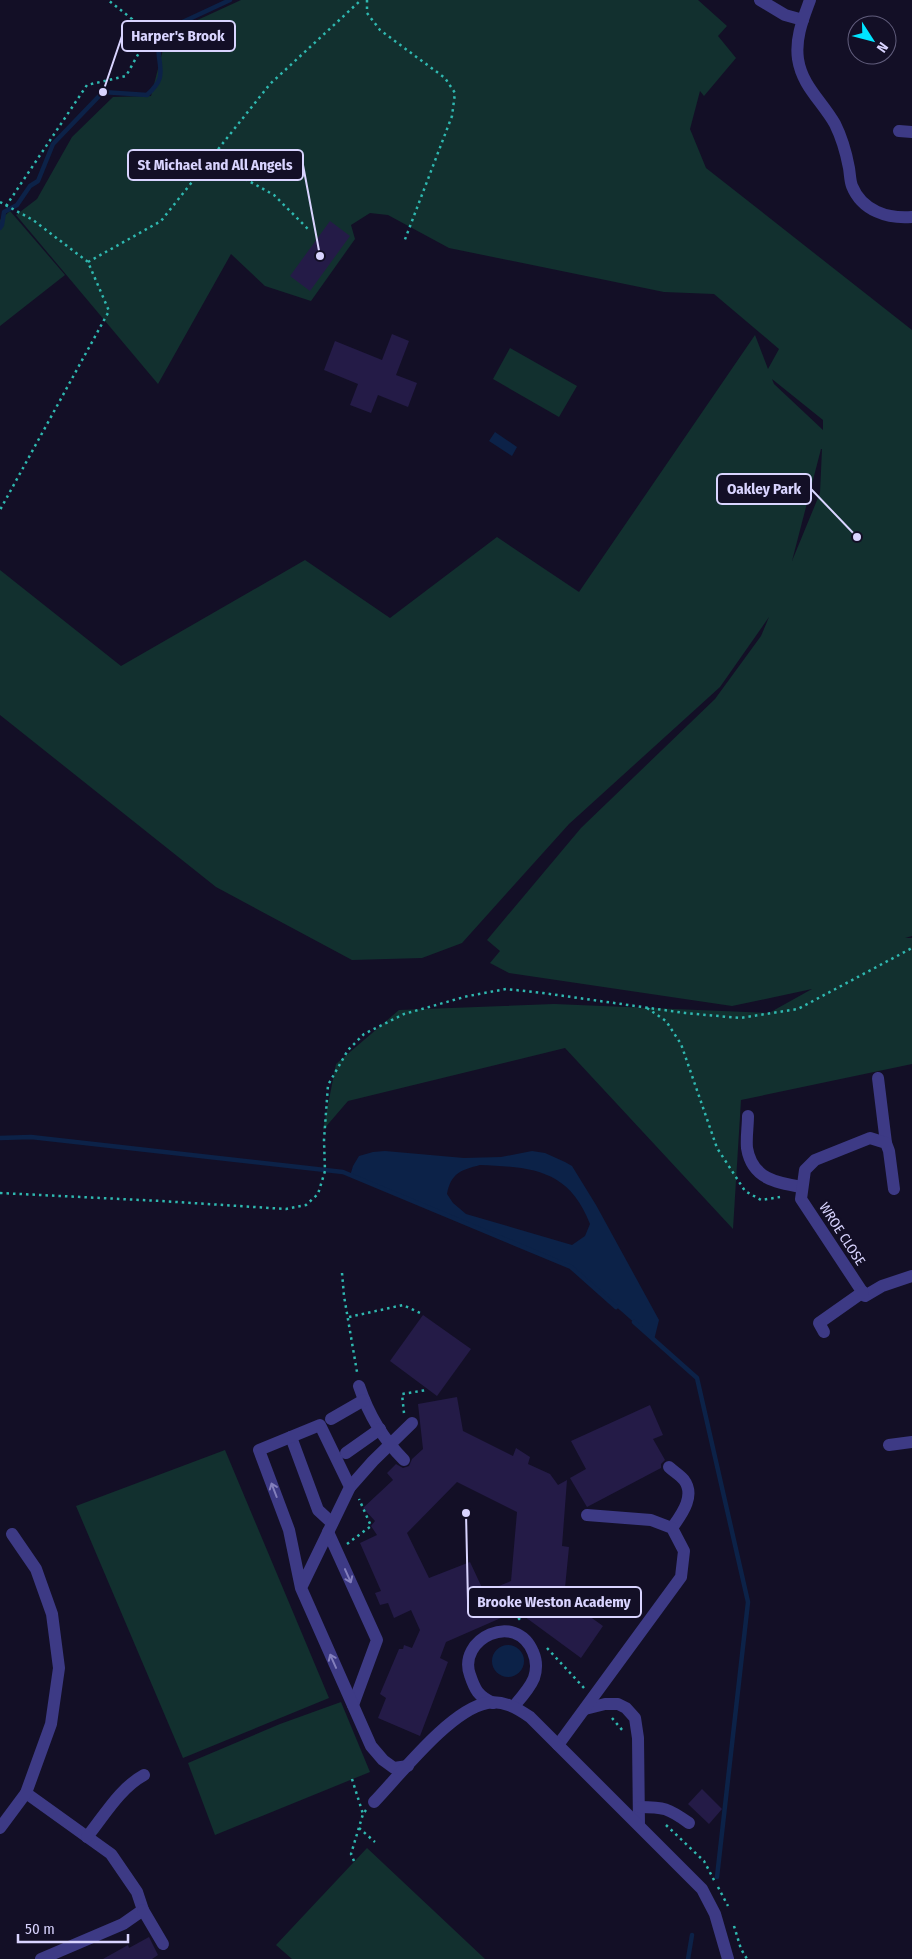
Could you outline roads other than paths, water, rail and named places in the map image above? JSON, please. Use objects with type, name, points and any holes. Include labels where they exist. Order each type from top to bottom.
[{"type":"street","points":[[760,0],[785,15],[803,20]]},
{"type":"street","points":[[810,0],[798,35],[798,59],[805,83],[833,122],[842,140],[852,186],[862,201],[882,215],[897,218],[912,217]]},
{"type":"street","points":[[899,131],[912,132]]},
{"type":"street","points":[[878,1078],[894,1189]]},
{"type":"street","points":[[748,1116],[748,1148],[754,1165],[762,1176],[802,1193],[805,1170],[815,1160],[870,1138],[886,1143]]},
{"type":"street","name":"WROE CLOSE","points":[[802,1193],[864,1294]]},
{"type":"street","points":[[824,1332],[819,1323],[864,1294],[912,1276]]},
{"type":"street","points":[[359,1386],[364,1400],[389,1445],[404,1460]]},
{"type":"street","points":[[331,1419],[364,1400]]},
{"type":"street","points":[[351,1485],[320,1425],[259,1450],[289,1530],[301,1588],[371,1746],[382,1760],[394,1768],[408,1766]]},
{"type":"street","points":[[301,1588],[351,1485],[409,1426]]},
{"type":"street","points":[[346,1453],[380,1429]]},
{"type":"street","points":[[291,1437],[318,1510],[330,1528],[337,1552],[377,1640],[353,1705]]},
{"type":"street","points":[[889,1445],[912,1442]]},
{"type":"street","points":[[668,1467],[685,1482],[688,1496],[687,1506],[672,1528]]},
{"type":"street","points":[[558,1745],[682,1577],[684,1551],[672,1528],[651,1520],[587,1515]]},
{"type":"street","points":[[0,1828],[26,1793],[51,1724],[59,1668],[52,1614],[36,1569],[12,1534]]},
{"type":"street","points":[[493,1703],[485,1699],[475,1689],[468,1670],[470,1654],[480,1640],[492,1633],[504,1630],[518,1634],[529,1643],[536,1660],[533,1680],[514,1706]]},
{"type":"street","points":[[374,1802],[446,1726],[468,1711],[487,1703],[514,1706],[530,1717],[702,1889],[715,1914],[728,1959]]},
{"type":"street","points":[[585,1709],[605,1704],[618,1704],[632,1713],[637,1724],[639,1825]]},
{"type":"street","points":[[87,1837],[134,1780],[144,1775]]},
{"type":"street","points":[[26,1793],[110,1854],[138,1892],[143,1910],[163,1944]]},
{"type":"street","points":[[639,1807],[671,1810],[689,1822]]},
{"type":"street","points":[[41,1959],[123,1924],[143,1910]]},
{"type":"water","points":[[495,432],[517,447],[512,456],[489,441]]},
{"type":"water","points":[[385,1151],[464,1158],[501,1157],[532,1151],[545,1153],[572,1166],[596,1205],[659,1320],[654,1340],[571,1267],[350,1176],[359,1156]],"holes":[[[480,1165],[532,1170],[559,1182],[571,1192],[590,1224],[585,1236],[572,1245],[466,1214],[453,1203],[447,1194],[454,1177],[462,1171]]]},
{"type":"water","points":[[508,1645],[514,1646],[519,1650],[523,1655],[523,1667],[519,1672],[514,1676],[508,1677],[502,1676],[497,1672],[493,1667],[492,1661],[493,1655],[497,1650],[502,1646]]},
{"type":"waterway","points":[[0,228],[4,212],[17,205],[30,186],[38,181],[53,144],[103,92],[147,95],[156,86],[160,78],[159,33],[230,0]]},
{"type":"waterway","points":[[0,1138],[31,1137],[343,1172],[571,1267],[616,1307]]},
{"type":"waterway","points":[[634,1322],[697,1378],[748,1602],[717,1877]]},
{"type":"waterway","points":[[688,1959],[692,1935]]},
{"type":"place","name":"Harper's Brook","points":[[103,92]]},
{"type":"place","name":"St Michael and All Angels","points":[[320,256]]},
{"type":"place","name":"Oakley Park","points":[[857,537]]},
{"type":"place","name":"Brooke Weston Academy","points":[[466,1513]]}]
